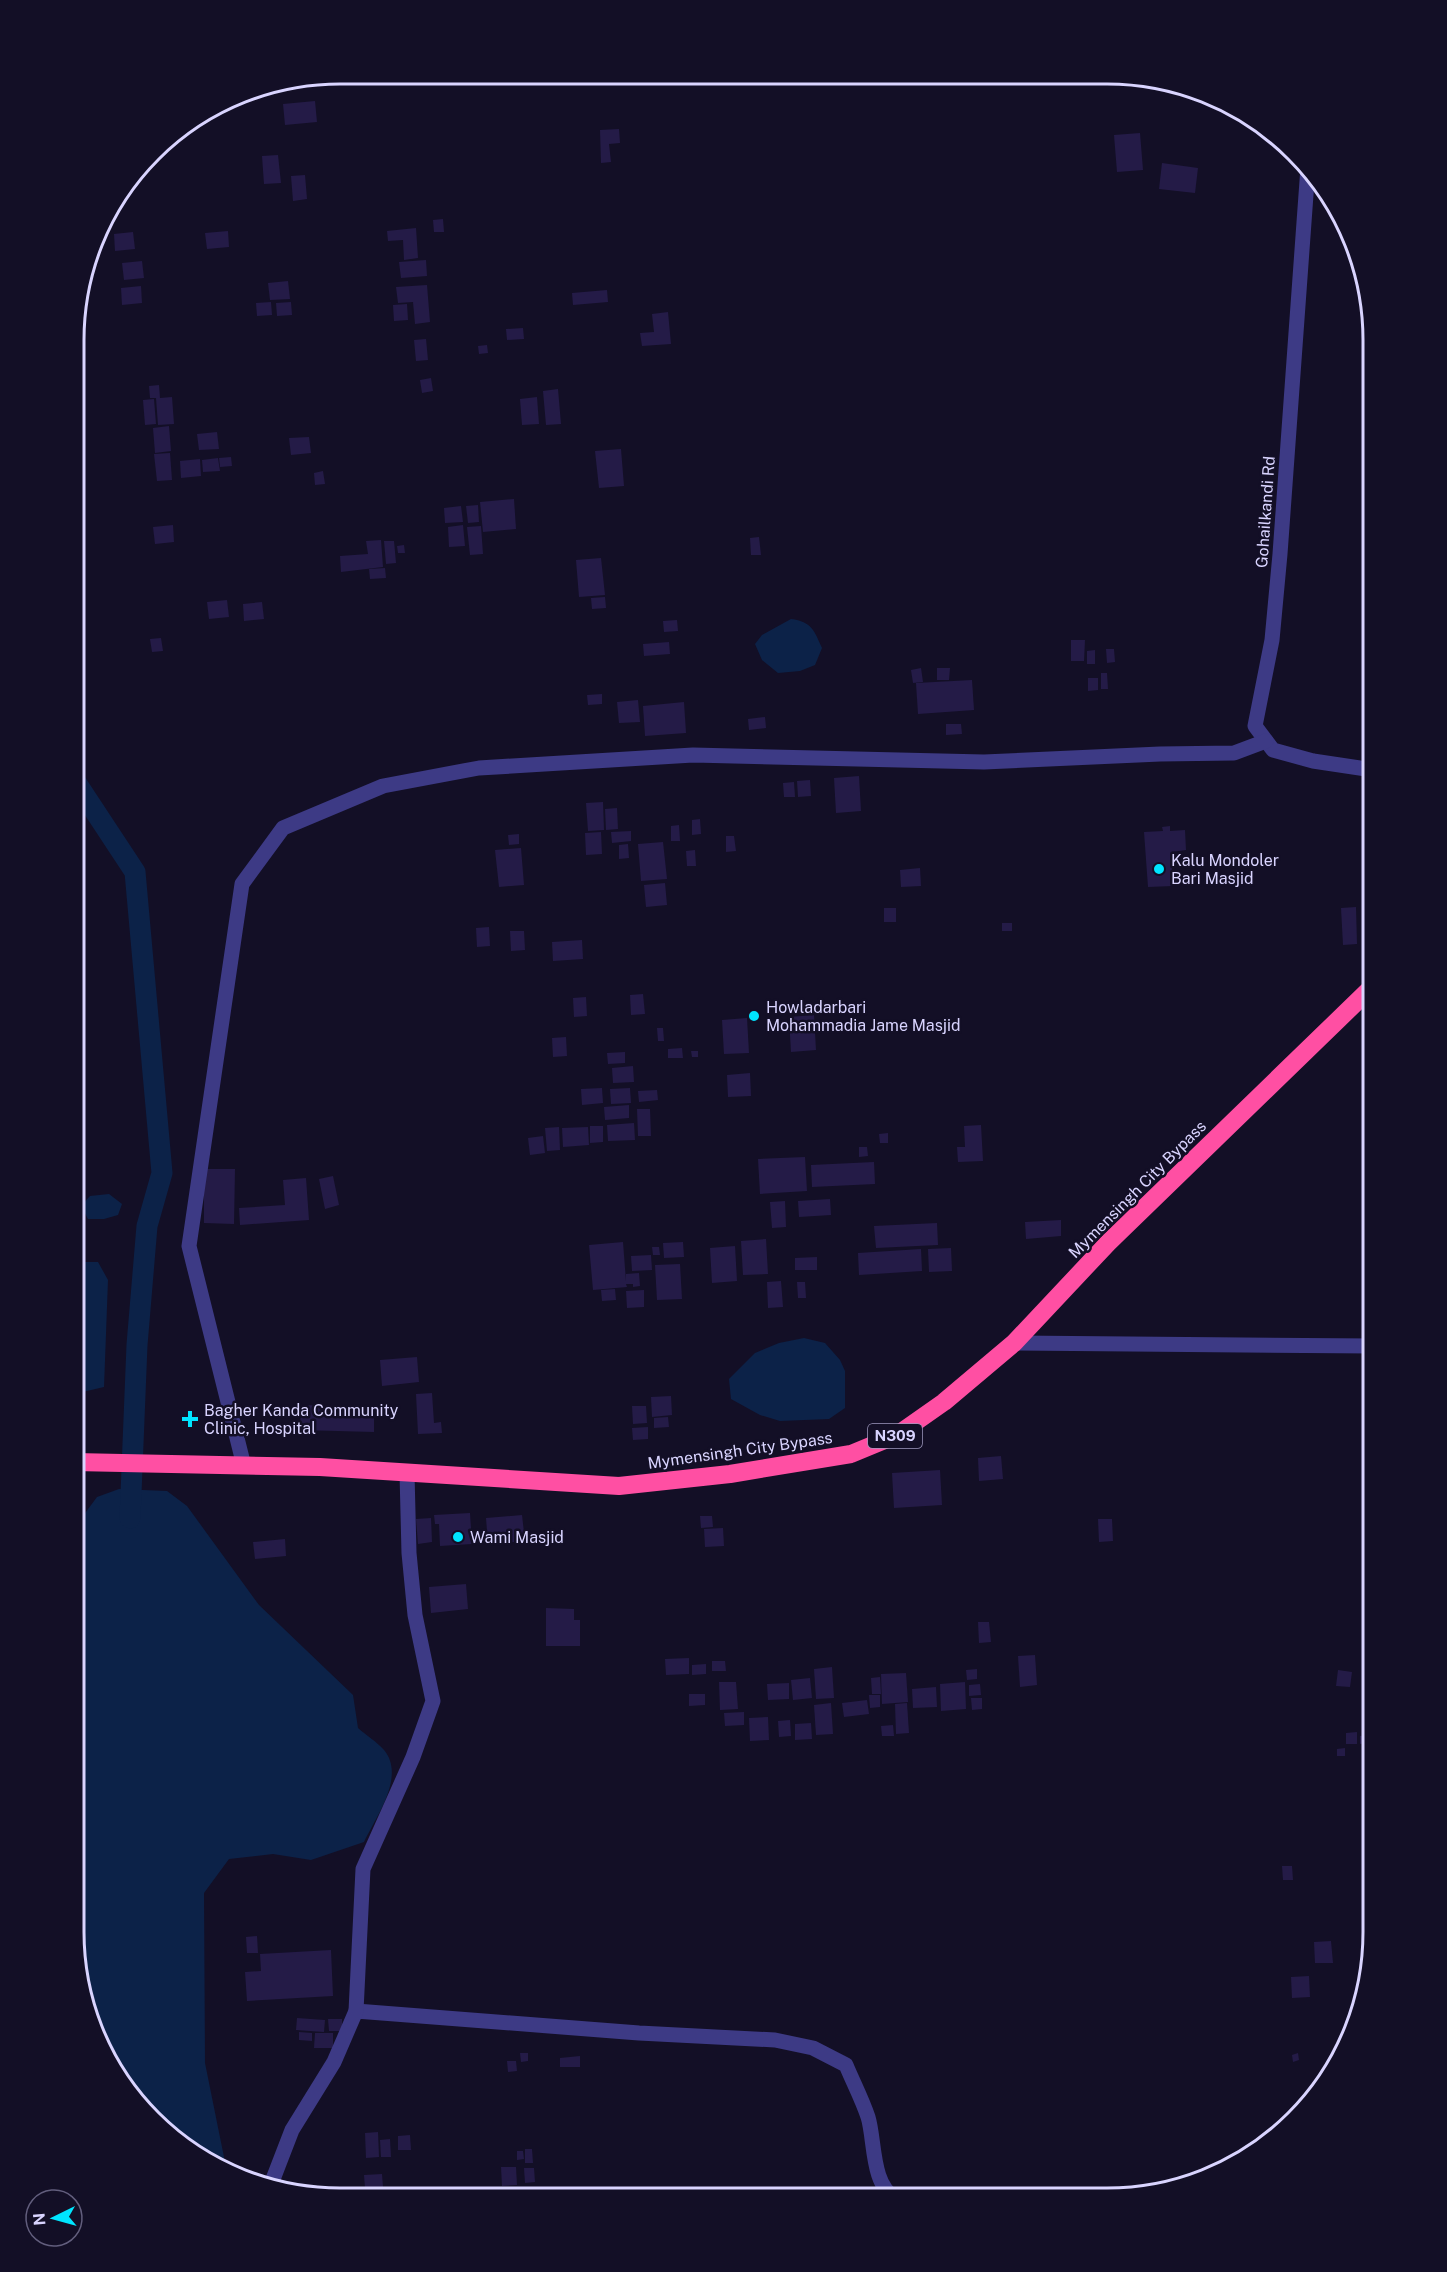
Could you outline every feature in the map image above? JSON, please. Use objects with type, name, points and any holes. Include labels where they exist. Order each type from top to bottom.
[{"type":"highway","name":"Mymensingh City Bypass","points":[[84,1462],[320,1467],[619,1486],[730,1474],[850,1454],[897,1435],[944,1402],[1014,1343],[1108,1243],[1363,996]]},
{"type":"street","name":"Gohailkandi Rd","points":[[1266,741],[1255,726],[1272,640],[1307,180]]},
{"type":"street","points":[[244,1466],[189,1246],[242,884],[283,828],[383,786],[479,768],[693,755],[984,762],[1234,753],[1266,741],[1273,750],[1313,761],[1363,768]]},
{"type":"street","points":[[1014,1343],[1363,1346]]},
{"type":"street","points":[[273,2179],[292,2130],[334,2062],[356,2011],[363,1869],[413,1757],[433,1701],[415,1615],[409,1553],[407,1473]]},
{"type":"street","points":[[356,2011],[639,2033],[775,2040],[813,2048],[846,2065],[868,2118],[875,2166],[886,2188]]},
{"type":"water","points":[[791,619],[808,625],[817,636],[822,648],[815,665],[800,671],[778,673],[762,660],[755,644],[762,635]]},
{"type":"water","points":[[109,1194],[122,1204],[118,1215],[104,1219],[88,1219],[84,1212],[84,1203],[90,1196]]},
{"type":"water","points":[[84,1262],[98,1262],[108,1280],[104,1387],[84,1392]]},
{"type":"water","points":[[804,1338],[825,1343],[840,1360],[845,1371],[845,1408],[829,1419],[780,1421],[760,1415],[731,1399],[729,1379],[755,1353],[779,1343]]},
{"type":"water","points":[[119,1489],[167,1491],[187,1506],[259,1605],[353,1695],[358,1728],[384,1750],[390,1760],[391,1784],[364,1842],[311,1860],[273,1854],[229,1859],[204,1893],[205,2063],[225,2161],[171,2125],[137,2088],[118,2060],[103,2030],[89,1982],[84,1932],[84,1515],[97,1497]]},
{"type":"building","points":[[315,101],[317,122],[285,125],[283,104]]},
{"type":"building","points":[[619,129],[620,143],[609,144],[611,162],[601,163],[600,130]]},
{"type":"building","points":[[1140,133],[1143,170],[1117,172],[1114,135]]},
{"type":"building","points":[[278,155],[281,183],[264,184],[262,156]]},
{"type":"building","points":[[1162,163],[1198,168],[1195,193],[1159,189]]},
{"type":"building","points":[[305,175],[307,199],[293,201],[291,176]]},
{"type":"building","points":[[443,219],[444,232],[434,232],[433,220]]},
{"type":"building","points":[[416,228],[418,258],[404,260],[403,240],[388,241],[387,231]]},
{"type":"building","points":[[228,231],[229,247],[207,249],[205,233]]},
{"type":"building","points":[[133,232],[135,249],[115,251],[114,234]]},
{"type":"building","points":[[426,260],[427,276],[401,278],[399,262]]},
{"type":"building","points":[[142,261],[144,278],[124,280],[122,263]]},
{"type":"building","points":[[288,281],[290,299],[270,300],[268,283]]},
{"type":"building","points":[[427,285],[430,322],[415,324],[413,302],[398,303],[396,287]]},
{"type":"building","points":[[141,286],[142,303],[122,305],[121,288]]},
{"type":"building","points":[[607,290],[608,302],[573,305],[572,293]]},
{"type":"building","points":[[271,302],[272,315],[257,316],[256,303]]},
{"type":"building","points":[[291,302],[292,315],[277,316],[276,303]]},
{"type":"building","points":[[407,304],[408,320],[394,321],[393,305]]},
{"type":"building","points":[[668,312],[671,344],[642,346],[640,333],[654,332],[652,314]]},
{"type":"building","points":[[523,328],[524,339],[507,340],[506,329]]},
{"type":"building","points":[[426,339],[428,360],[416,361],[414,340]]},
{"type":"building","points":[[487,345],[488,353],[479,354],[478,346]]},
{"type":"building","points":[[431,378],[433,391],[422,393],[420,380]]},
{"type":"building","points":[[159,385],[160,398],[172,397],[174,424],[158,425],[156,398],[150,398],[149,386]]},
{"type":"building","points":[[558,389],[561,424],[546,425],[543,391]]},
{"type":"building","points":[[537,397],[539,424],[522,425],[520,399]]},
{"type":"building","points":[[154,399],[156,424],[145,425],[143,400]]},
{"type":"building","points":[[169,426],[171,451],[155,453],[153,428]]},
{"type":"building","points":[[217,432],[219,449],[199,450],[197,434]]},
{"type":"building","points":[[309,437],[311,453],[291,455],[289,438]]},
{"type":"building","points":[[621,449],[624,486],[599,488],[595,451]]},
{"type":"building","points":[[170,453],[172,480],[157,481],[154,454]]},
{"type":"building","points":[[231,457],[232,466],[220,467],[219,458]]},
{"type":"building","points":[[218,458],[220,471],[203,472],[202,460]]},
{"type":"building","points":[[200,459],[201,476],[181,478],[180,461]]},
{"type":"building","points":[[323,471],[325,484],[315,485],[314,473]]},
{"type":"building","points":[[514,499],[516,529],[483,532],[480,502]]},
{"type":"building","points":[[478,505],[479,522],[468,523],[466,506]]},
{"type":"building","points":[[461,506],[463,522],[445,523],[444,508]]},
{"type":"building","points":[[173,525],[174,542],[155,544],[153,527]]},
{"type":"building","points":[[463,525],[465,546],[449,547],[448,527]]},
{"type":"building","points":[[481,526],[483,554],[470,555],[467,527]]},
{"type":"building","points":[[759,537],[761,555],[751,555],[750,538]]},
{"type":"building","points":[[381,540],[383,567],[341,572],[340,556],[368,554],[366,541]]},
{"type":"building","points":[[384,541],[394,541],[396,563],[386,564]]},
{"type":"building","points":[[404,545],[405,553],[398,553],[397,546]]},
{"type":"building","points":[[601,558],[605,595],[579,597],[576,560]]},
{"type":"building","points":[[385,568],[386,578],[370,579],[369,569]]},
{"type":"building","points":[[605,597],[606,608],[592,609],[591,598]]},
{"type":"building","points":[[227,600],[229,617],[209,619],[207,602]]},
{"type":"building","points":[[262,602],[264,619],[244,621],[243,604]]},
{"type":"building","points":[[677,620],[678,631],[664,632],[663,621]]},
{"type":"building","points":[[161,638],[163,651],[152,652],[150,639]]},
{"type":"building","points":[[1071,640],[1085,640],[1084,661],[1071,661]]},
{"type":"building","points":[[669,642],[670,654],[644,656],[643,644]]},
{"type":"building","points":[[1106,649],[1114,649],[1115,662],[1107,663]]},
{"type":"building","points":[[1095,650],[1095,664],[1087,664],[1087,651]]},
{"type":"building","points":[[921,668],[923,682],[913,683],[911,670]]},
{"type":"building","points":[[937,668],[950,668],[949,680],[937,680]]},
{"type":"building","points":[[1101,673],[1107,673],[1108,689],[1101,689]]},
{"type":"building","points":[[1088,678],[1098,678],[1098,690],[1088,691]]},
{"type":"building","points":[[972,680],[974,710],[918,714],[916,683]]},
{"type":"building","points":[[602,694],[602,704],[588,705],[587,695]]},
{"type":"building","points":[[638,700],[640,722],[619,723],[617,702]]},
{"type":"building","points":[[684,702],[686,733],[645,736],[643,706]]},
{"type":"building","points":[[765,717],[766,728],[749,730],[748,719]]},
{"type":"building","points":[[946,724],[961,724],[962,734],[946,735]]},
{"type":"building","points":[[859,776],[861,811],[836,813],[834,778]]},
{"type":"building","points":[[810,780],[811,796],[798,797],[797,781]]},
{"type":"building","points":[[794,782],[795,797],[784,797],[783,783]]},
{"type":"building","points":[[603,802],[604,830],[588,831],[586,803]]},
{"type":"building","points":[[617,808],[618,829],[606,830],[605,809]]},
{"type":"building","points":[[700,819],[701,834],[692,835],[692,820]]},
{"type":"building","points":[[679,825],[680,841],[671,841],[671,826]]},
{"type":"building","name":"Kalu Mondoler Bari Masjid","points":[[1170,826],[1170,831],[1185,830],[1186,850],[1171,852],[1173,886],[1148,887],[1144,832],[1163,831],[1162,827]]},
{"type":"building","points":[[631,831],[631,841],[612,843],[611,832]]},
{"type":"building","points":[[601,832],[602,854],[586,855],[585,833]]},
{"type":"building","points":[[519,834],[519,844],[509,845],[508,835]]},
{"type":"building","points":[[726,836],[734,836],[736,851],[726,852]]},
{"type":"building","points":[[663,842],[667,879],[641,881],[638,844]]},
{"type":"building","points":[[628,844],[629,858],[619,859],[619,845]]},
{"type":"building","points":[[521,848],[524,885],[499,887],[495,850]]},
{"type":"building","points":[[695,850],[696,866],[687,866],[686,851]]},
{"type":"building","points":[[920,868],[921,886],[901,887],[900,870]]},
{"type":"building","points":[[665,883],[667,905],[646,907],[644,885]]},
{"type":"building","points":[[1356,907],[1357,944],[1343,945],[1341,908]]},
{"type":"building","points":[[884,908],[896,908],[896,922],[884,922]]},
{"type":"building","points":[[1002,923],[1012,923],[1012,931],[1002,931]]},
{"type":"building","points":[[489,927],[490,946],[477,947],[476,928]]},
{"type":"building","points":[[510,931],[524,931],[525,950],[511,951]]},
{"type":"building","points":[[582,940],[583,959],[553,961],[552,942]]},
{"type":"building","points":[[643,994],[645,1014],[631,1015],[630,995]]},
{"type":"building","points":[[586,997],[587,1016],[574,1017],[573,998]]},
{"type":"building","points":[[814,1015],[816,1050],[791,1052],[789,1017]]},
{"type":"building","points":[[747,1018],[749,1053],[724,1054],[722,1020]]},
{"type":"building","points":[[657,1028],[663,1028],[664,1041],[658,1041]]},
{"type":"building","points":[[566,1037],[567,1056],[553,1057],[552,1038]]},
{"type":"building","points":[[682,1048],[683,1058],[668,1058],[668,1049]]},
{"type":"building","points":[[691,1051],[698,1051],[698,1057],[692,1057]]},
{"type":"building","points":[[625,1052],[625,1063],[608,1064],[607,1053]]},
{"type":"building","points":[[633,1066],[634,1082],[613,1083],[612,1068]]},
{"type":"building","points":[[750,1073],[751,1096],[728,1097],[727,1075]]},
{"type":"building","points":[[602,1088],[603,1103],[582,1105],[581,1089]]},
{"type":"building","points":[[630,1088],[631,1103],[611,1104],[610,1089]]},
{"type":"building","points":[[657,1090],[658,1100],[639,1102],[638,1091]]},
{"type":"building","points":[[629,1105],[629,1118],[605,1120],[604,1107]]},
{"type":"building","points":[[637,1109],[650,1109],[651,1136],[638,1136]]},
{"type":"building","points":[[634,1123],[635,1140],[608,1141],[607,1125]]},
{"type":"building","points":[[981,1125],[983,1161],[958,1162],[957,1147],[965,1147],[964,1126]]},
{"type":"building","points":[[590,1126],[603,1126],[603,1142],[590,1143]]},
{"type":"building","points":[[559,1127],[560,1150],[547,1151],[545,1128]]},
{"type":"building","points":[[588,1127],[589,1145],[563,1147],[562,1128]]},
{"type":"building","points":[[888,1133],[888,1143],[880,1143],[879,1134]]},
{"type":"building","points":[[543,1136],[545,1153],[530,1155],[528,1138]]},
{"type":"building","points":[[859,1147],[867,1147],[868,1156],[859,1157]]},
{"type":"building","points":[[805,1157],[807,1191],[760,1194],[758,1159]]},
{"type":"building","points":[[874,1162],[875,1184],[812,1187],[811,1165]]},
{"type":"building","points":[[204,1169],[235,1169],[234,1224],[204,1223]]},
{"type":"building","points":[[333,1176],[339,1205],[325,1209],[319,1179]]},
{"type":"building","points":[[306,1178],[309,1220],[240,1225],[239,1208],[285,1205],[283,1180]]},
{"type":"building","points":[[830,1199],[831,1215],[799,1217],[798,1201]]},
{"type":"building","points":[[785,1201],[786,1227],[772,1228],[770,1202]]},
{"type":"building","points":[[1061,1220],[1061,1236],[1026,1239],[1025,1222]]},
{"type":"building","points":[[937,1223],[938,1245],[876,1248],[874,1226]]},
{"type":"building","points":[[766,1239],[768,1274],[743,1275],[741,1241]]},
{"type":"building","points":[[623,1242],[626,1281],[626,1274],[639,1273],[640,1286],[633,1287],[633,1284],[626,1284],[627,1287],[593,1290],[589,1245]]},
{"type":"building","points":[[683,1242],[684,1257],[664,1258],[663,1243]]},
{"type":"building","points":[[735,1246],[737,1281],[712,1283],[710,1248]]},
{"type":"building","points":[[652,1247],[659,1247],[660,1255],[653,1255]]},
{"type":"building","points":[[951,1248],[952,1271],[929,1272],[928,1249]]},
{"type":"building","points":[[921,1249],[922,1271],[859,1275],[858,1253]]},
{"type":"building","points":[[651,1255],[652,1270],[632,1271],[631,1256]]},
{"type":"building","points":[[817,1257],[817,1270],[795,1270],[795,1258]]},
{"type":"building","points":[[680,1264],[682,1299],[657,1300],[655,1265]]},
{"type":"building","points":[[781,1281],[783,1307],[768,1308],[767,1282]]},
{"type":"building","points":[[797,1282],[805,1282],[806,1298],[798,1298]]},
{"type":"building","points":[[615,1289],[616,1300],[602,1301],[601,1290]]},
{"type":"building","points":[[644,1290],[644,1307],[627,1308],[626,1291]]},
{"type":"building","points":[[417,1357],[419,1382],[382,1386],[380,1360]]},
{"type":"building","points":[[432,1393],[434,1423],[441,1422],[442,1433],[418,1434],[416,1394]]},
{"type":"building","points":[[671,1396],[672,1415],[652,1417],[651,1397]]},
{"type":"building","points":[[301,1405],[374,1407],[374,1432],[300,1430]]},
{"type":"building","points":[[632,1406],[646,1406],[647,1423],[633,1424]]},
{"type":"building","points":[[668,1417],[669,1427],[654,1428],[654,1418]]},
{"type":"building","points":[[648,1427],[648,1439],[633,1440],[632,1428]]},
{"type":"building","points":[[1001,1456],[1003,1479],[979,1481],[978,1458]]},
{"type":"building","points":[[940,1470],[942,1505],[894,1508],[892,1473]]},
{"type":"building","points":[[470,1513],[472,1544],[440,1546],[439,1524],[435,1524],[434,1515]]},
{"type":"building","points":[[522,1515],[525,1541],[488,1544],[486,1518]]},
{"type":"building","points":[[700,1516],[712,1516],[713,1527],[701,1528]]},
{"type":"building","points":[[431,1518],[432,1542],[418,1544],[416,1519]]},
{"type":"building","points":[[1098,1519],[1112,1519],[1113,1541],[1099,1542]]},
{"type":"building","points":[[723,1528],[724,1546],[705,1547],[704,1529]]},
{"type":"building","points":[[285,1539],[286,1556],[255,1559],[253,1542]]},
{"type":"building","points":[[466,1584],[468,1609],[431,1613],[429,1587]]},
{"type":"building","points":[[546,1608],[574,1609],[574,1620],[580,1620],[580,1646],[546,1646]]},
{"type":"building","points":[[978,1622],[989,1622],[991,1642],[979,1643]]},
{"type":"building","points":[[1035,1655],[1037,1685],[1020,1687],[1018,1656]]},
{"type":"building","points":[[689,1658],[689,1674],[666,1675],[665,1659]]},
{"type":"building","points":[[712,1661],[725,1661],[726,1671],[712,1671]]},
{"type":"building","points":[[706,1664],[706,1674],[692,1675],[692,1665]]},
{"type":"building","points":[[832,1667],[834,1698],[816,1699],[814,1669]]},
{"type":"building","points":[[977,1669],[977,1679],[967,1680],[966,1670]]},
{"type":"building","points":[[1338,1670],[1352,1672],[1350,1687],[1336,1686]]},
{"type":"building","points":[[906,1673],[908,1702],[882,1704],[881,1674]]},
{"type":"building","points":[[880,1677],[881,1694],[872,1694],[871,1678]]},
{"type":"building","points":[[810,1678],[812,1698],[793,1700],[791,1680]]},
{"type":"building","points":[[719,1682],[736,1682],[738,1709],[720,1710]]},
{"type":"building","points":[[965,1682],[966,1709],[941,1711],[940,1684]]},
{"type":"building","points":[[789,1683],[789,1699],[768,1700],[767,1684]]},
{"type":"building","points":[[980,1684],[981,1695],[969,1696],[969,1685]]},
{"type":"building","points":[[936,1687],[937,1707],[913,1708],[912,1689]]},
{"type":"building","points":[[689,1694],[705,1694],[705,1705],[689,1706]]},
{"type":"building","points":[[869,1695],[880,1695],[880,1707],[870,1708]]},
{"type":"building","points":[[971,1698],[982,1698],[982,1709],[972,1710]]},
{"type":"building","points":[[867,1700],[869,1714],[844,1717],[842,1703]]},
{"type":"building","points":[[831,1703],[833,1734],[816,1735],[814,1705]]},
{"type":"building","points":[[907,1703],[909,1733],[896,1734],[895,1704]]},
{"type":"building","points":[[744,1712],[744,1725],[725,1726],[724,1713]]},
{"type":"building","points":[[768,1717],[769,1740],[750,1741],[749,1718]]},
{"type":"building","points":[[790,1720],[791,1736],[779,1737],[778,1721]]},
{"type":"building","points":[[811,1723],[812,1739],[795,1740],[795,1724]]},
{"type":"building","points":[[893,1725],[894,1736],[882,1736],[881,1726]]},
{"type":"building","points":[[1357,1732],[1357,1744],[1346,1744],[1346,1733]]},
{"type":"building","points":[[1360,1736],[1363,1736],[1363,1744],[1360,1744]]},
{"type":"building","points":[[1345,1748],[1345,1756],[1337,1756],[1337,1749]]},
{"type":"building","points":[[1282,1866],[1292,1866],[1293,1880],[1283,1880]]},
{"type":"building","points":[[257,1936],[258,1953],[247,1953],[246,1937]]},
{"type":"building","points":[[1331,1941],[1333,1963],[1315,1963],[1314,1942]]},
{"type":"building","points":[[331,1950],[333,1996],[247,2001],[245,1972],[261,1971],[260,1954]]},
{"type":"building","points":[[1309,1976],[1310,1997],[1292,1998],[1291,1977]]},
{"type":"building","points":[[297,2018],[325,2020],[324,2032],[296,2030]]},
{"type":"building","points":[[328,2019],[342,2019],[342,2031],[329,2031]]},
{"type":"building","points":[[299,2032],[312,2033],[312,2041],[299,2040]]},
{"type":"building","points":[[315,2033],[333,2033],[333,2048],[314,2048]]},
{"type":"building","points":[[520,2053],[528,2053],[528,2061],[521,2062]]},
{"type":"building","points":[[1298,2053],[1299,2060],[1293,2062],[1292,2055]]},
{"type":"building","points":[[580,2056],[580,2067],[560,2067],[560,2058]]},
{"type":"building","points":[[507,2061],[516,2061],[517,2071],[508,2072]]},
{"type":"building","points":[[378,2132],[379,2157],[366,2158],[365,2133]]},
{"type":"building","points":[[410,2135],[411,2150],[398,2150],[398,2136]]},
{"type":"building","points":[[390,2139],[391,2157],[381,2157],[380,2140]]},
{"type":"building","points":[[525,2149],[532,2149],[533,2163],[525,2163]]},
{"type":"building","points":[[517,2151],[523,2151],[524,2159],[517,2160]]},
{"type":"building","points":[[501,2167],[516,2167],[517,2185],[502,2186]]},
{"type":"building","points":[[524,2168],[534,2168],[535,2182],[525,2183]]},
{"type":"building","points":[[382,2174],[383,2187],[365,2188],[364,2175]]},
{"type":"waterway","points":[[84,795],[135,872],[162,1173],[147,1226],[137,1345],[130,1518]]},
{"type":"place","name":"Kalu Mondoler Bari Masjid","points":[[1159,869]]},
{"type":"place","name":"Howladarbari Mohammadia Jame Masjid","points":[[754,1016]]},
{"type":"place","name":"Bagher Kanda Community Clinic, Hospital","points":[[190,1419]]},
{"type":"place","name":"Wami Masjid","points":[[458,1537]]}]
